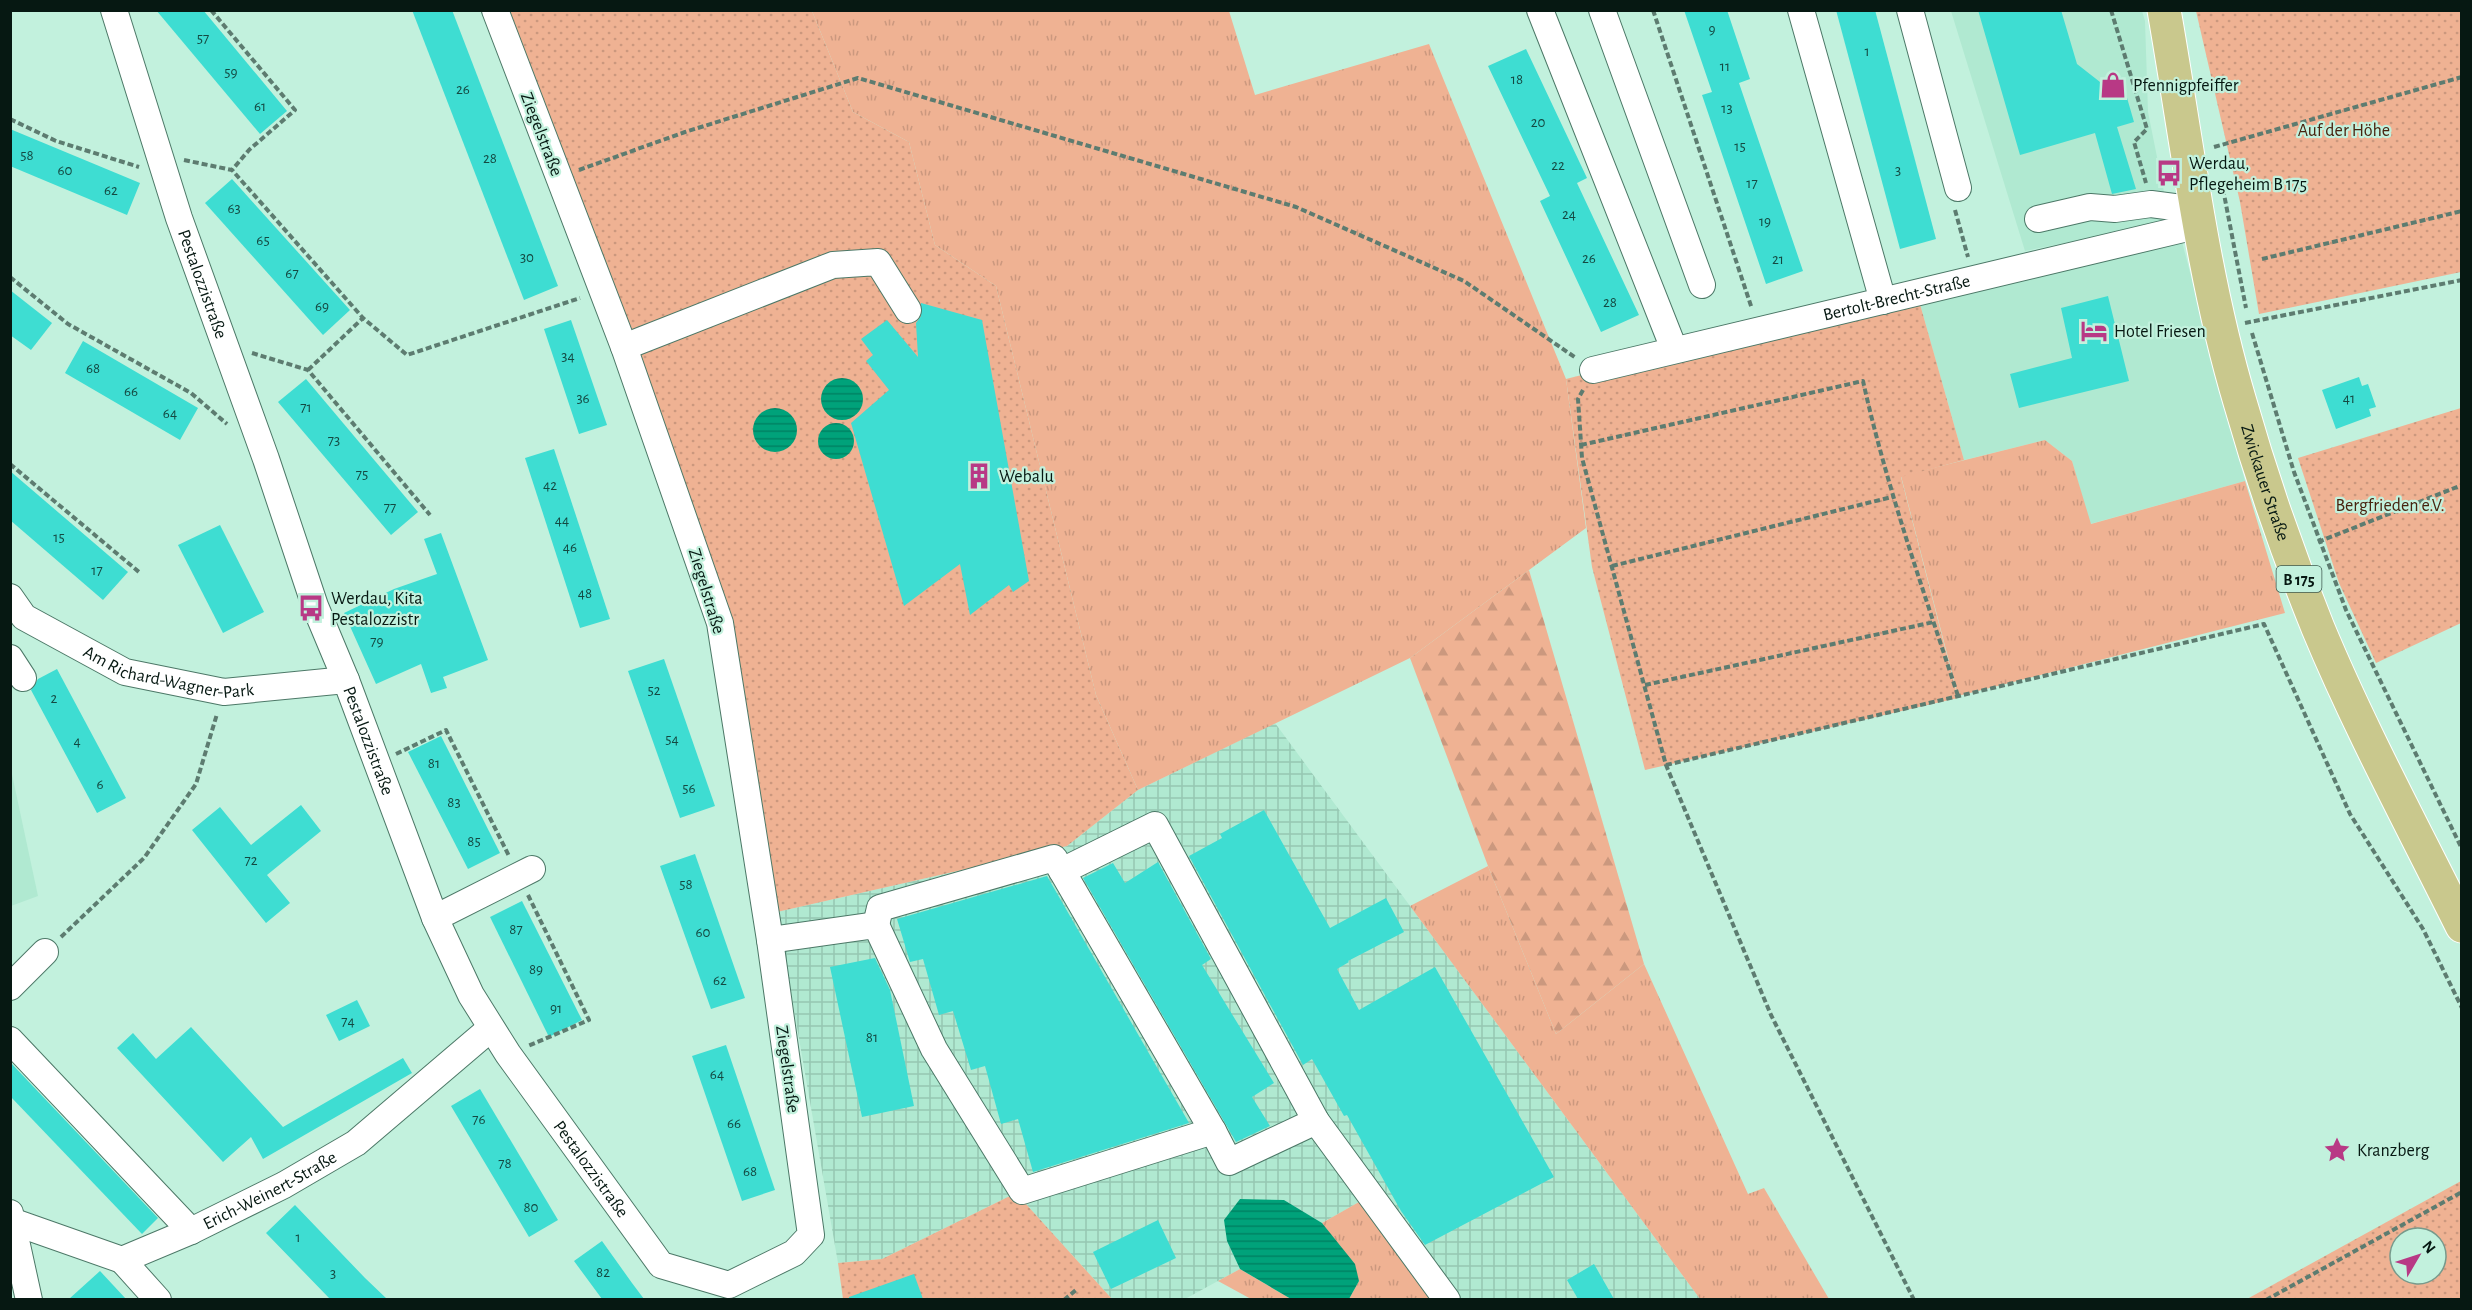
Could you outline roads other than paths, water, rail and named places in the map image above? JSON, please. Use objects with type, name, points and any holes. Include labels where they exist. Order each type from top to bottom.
[{"type":"main road","name":"Zwickauer Straße","points":[[2164,10],[2206,153],[2199,217],[2235,326],[2239,401],[2271,503],[2304,547],[2319,630],[2462,926]]},
{"type":"street","name":"Pestalozzistraße","points":[[114,10],[162,165],[315,606],[346,680],[435,918],[471,995],[491,1028],[661,1265],[729,1285],[794,1253],[811,1235]]},
{"type":"street","name":"Ziegelstraße","points":[[495,10],[624,347],[720,623],[770,940],[811,1235]]},
{"type":"street","points":[[1540,10],[1674,349]]},
{"type":"street","points":[[1602,10],[1702,285]]},
{"type":"street","points":[[1801,10],[1883,301]]},
{"type":"street","points":[[1910,10],[1958,188]]},
{"type":"street","points":[[2038,219],[2090,207],[2115,209],[2151,204],[2199,217]]},
{"type":"street","name":"Bertolt-Brecht-Straße","points":[[1593,370],[1883,301],[2199,217]]},
{"type":"street","points":[[624,347],[833,265],[878,261],[908,310]]},
{"type":"street","name":"Am Richard-Wagner-Park","points":[[10,597],[24,616],[125,672],[224,692],[346,680]]},
{"type":"street","points":[[1062,871],[1155,825],[1316,1121],[1447,1299]]},
{"type":"street","points":[[1213,1131],[1022,1191],[934,1050],[876,924],[880,908],[1054,858],[1213,1131],[1228,1162],[1316,1121]]},
{"type":"street","points":[[435,918],[532,869]]},
{"type":"street","points":[[770,940],[876,924]]},
{"type":"street","points":[[15,972],[45,952]]},
{"type":"street","name":"Erich-Weinert-Straße","points":[[122,1260],[191,1231],[284,1185],[356,1143],[491,1028]]},
{"type":"street","points":[[10,1040],[191,1231]]},
{"type":"street","points":[[12,1217],[122,1260],[158,1299]]},
{"type":"street","points":[[12,1217],[29,1299]]},
{"type":"place","name":"Pfennigpfeiffer","points":[[2113,85]]},
{"type":"place","name":"Werdau, Pflegeheim B 175","points":[[2169,173]]},
{"type":"place","name":"Hotel Friesen","points":[[2094,331]]},
{"type":"place","name":"Webalu","points":[[979,476]]},
{"type":"place","name":"Werdau, Kita Pestalozzistr","points":[[311,608]]},
{"type":"place","name":"Kranzberg","points":[[2337,1150]]},
{"type":"park label","name":"Auf der Höhe","points":[[2344,130]]},
{"type":"park label","name":"Bergfrieden e.V.","points":[[2390,505]]}]
